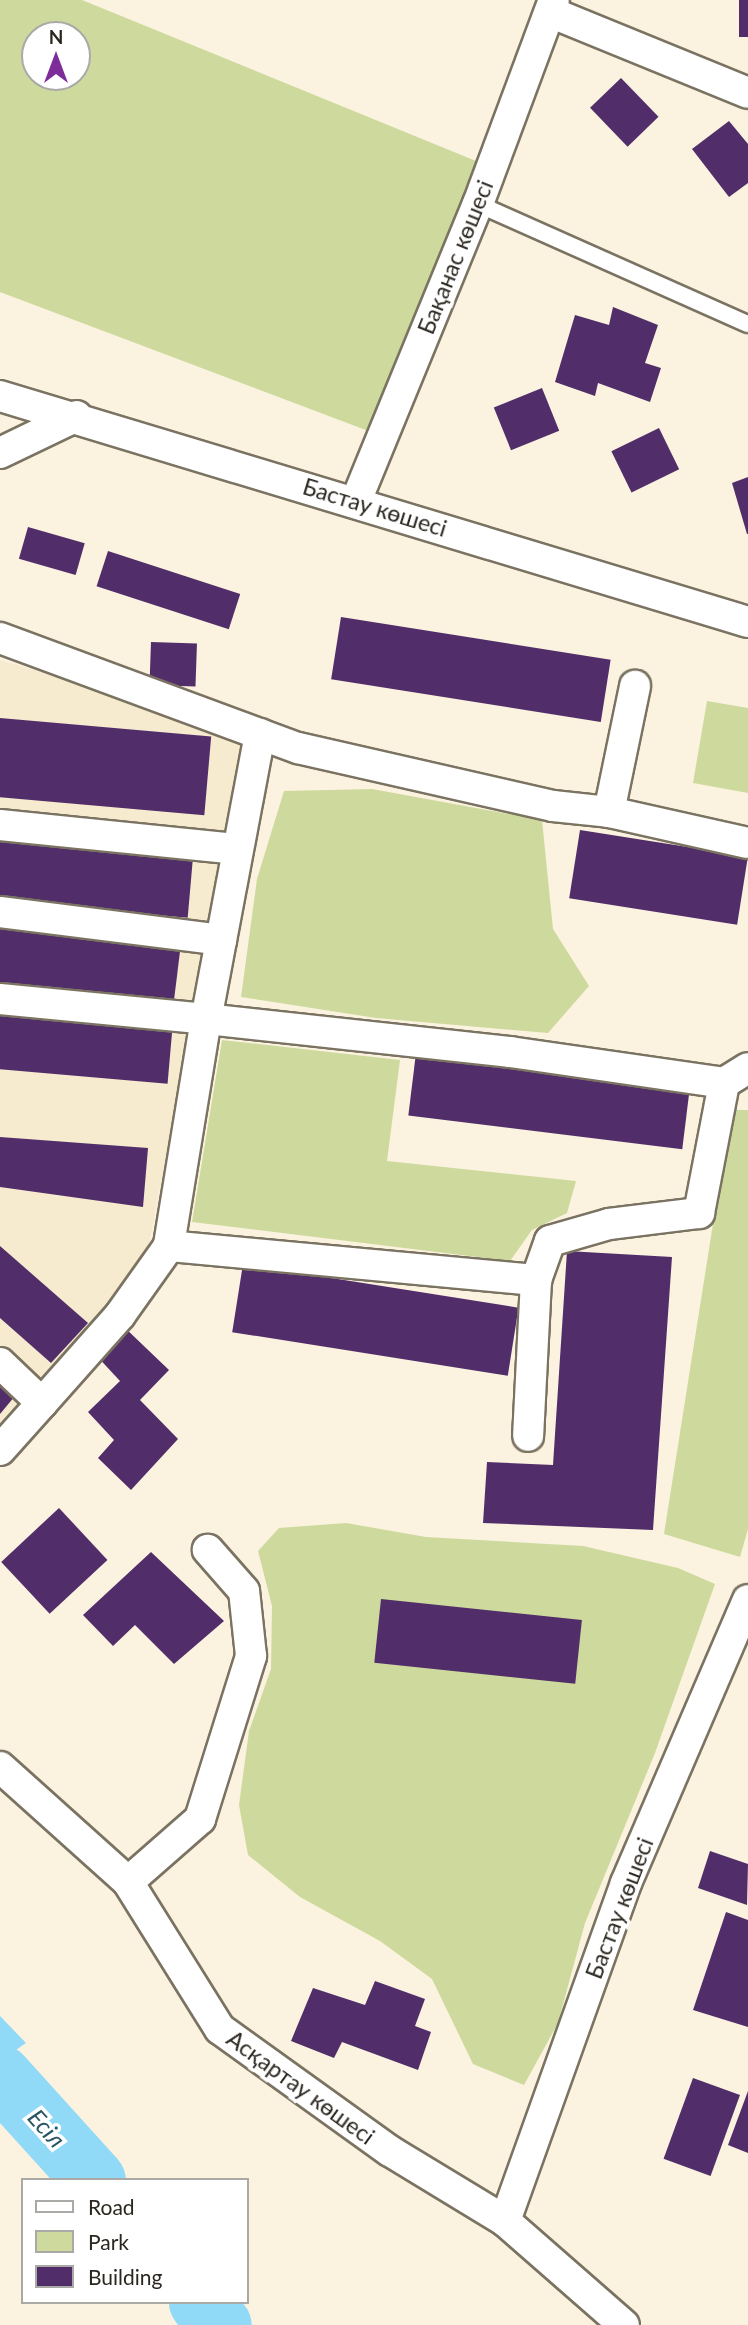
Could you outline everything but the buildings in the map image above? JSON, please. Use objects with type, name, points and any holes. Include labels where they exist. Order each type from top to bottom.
[{"type":"street","name":"Бақанас көшесі","points":[[356,500],[478,204],[552,6],[748,93]]},
{"type":"street","name":"Бастау көшесі","points":[[0,396],[77,416],[356,500],[748,622]]},
{"type":"street","points":[[0,453],[77,416]]},
{"type":"street","points":[[0,638],[260,734],[383,769],[553,806],[609,812],[748,844]]},
{"type":"street","points":[[609,812],[635,686]]},
{"type":"street","points":[[0,1450],[120,1315],[169,1245],[206,1019],[260,734]]},
{"type":"street","points":[[0,825],[238,849]]},
{"type":"street","points":[[0,912],[221,940]]},
{"type":"street","points":[[0,999],[736,1075],[699,1213],[609,1224],[550,1241],[536,1280],[528,1436]]},
{"type":"street","points":[[169,1245],[536,1280]]},
{"type":"street","points":[[0,1363],[43,1403]]},
{"type":"street","points":[[128,1882],[200,1819],[251,1656],[244,1591],[208,1550]]},
{"type":"street","name":"Бастау көшесі","points":[[505,2221],[626,1884],[748,1600]]},
{"type":"street","name":"Асқартау көшесі","points":[[0,1766],[128,1882],[220,2029],[390,2151],[505,2221],[624,2325]]},
{"type":"lane","points":[[478,204],[748,324]]},
{"type":"shaded area","points":[[0,660],[246,732],[145,1266],[0,1429]]},
{"type":"green space","points":[[0,0],[82,0],[476,161],[371,432],[0,292]]},
{"type":"green space","points":[[707,701],[748,708],[748,793],[693,783]]},
{"type":"green space","points":[[372,789],[542,820],[553,929],[589,986],[548,1033],[376,1018],[241,997],[257,879],[284,791]]},
{"type":"green space","points":[[222,1040],[400,1060],[387,1161],[576,1181],[567,1213],[532,1230],[510,1261],[192,1222]]},
{"type":"green space","points":[[731,1110],[748,1110],[748,1529],[740,1557],[664,1534]]},
{"type":"green space","points":[[346,1523],[426,1537],[583,1546],[678,1568],[715,1584],[655,1753],[585,1923],[558,2023],[524,2085],[473,2064],[432,1979],[380,1941],[300,1897],[248,1855],[239,1805],[249,1731],[271,1669],[272,1606],[258,1551],[279,1528]]},
{"type":"water","points":[[0,2016],[26,2043],[0,2061]]},
{"type":"waterway","name":"Есіл","points":[[0,2076],[92,2178]]},
{"type":"waterway","name":"Есіл","points":[[202,2304],[220,2325]]}]
